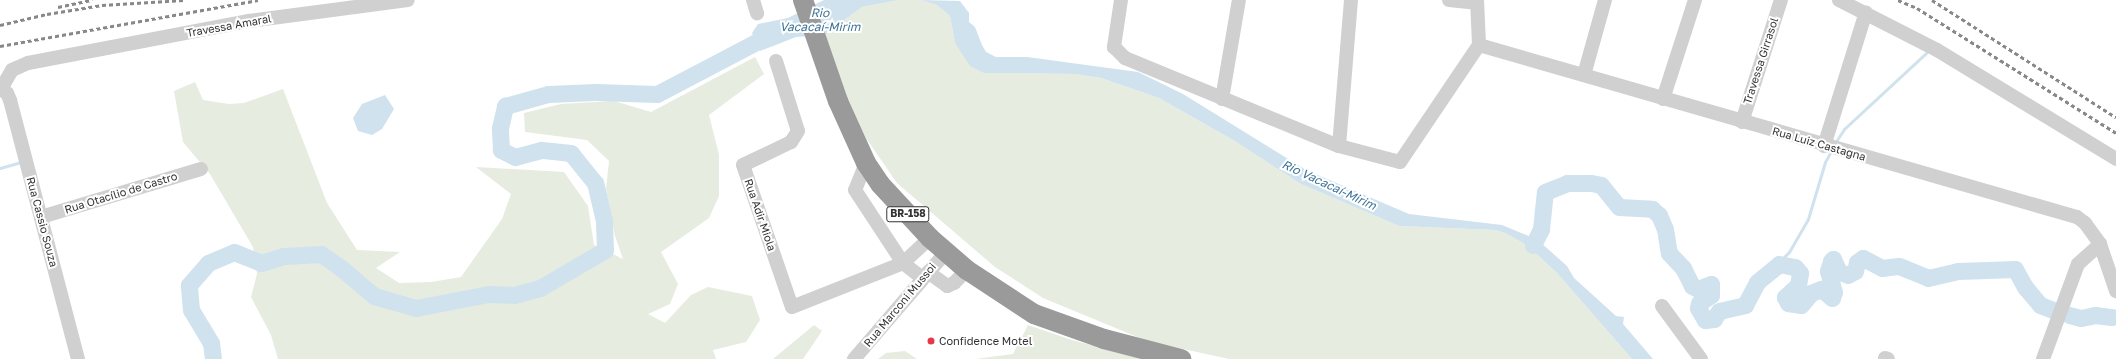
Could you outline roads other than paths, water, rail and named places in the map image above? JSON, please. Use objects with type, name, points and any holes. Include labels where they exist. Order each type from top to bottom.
[{"type":"highway","name":"BR-158","points":[[802,0],[828,75],[866,163],[880,184],[930,238],[967,270],[1034,314],[1104,339],[1181,359]]},
{"type":"street","name":"Travessa Amaral","points":[[1,89],[12,70],[18,65],[249,21],[408,0]]},
{"type":"street","points":[[753,0],[757,13]]},
{"type":"street","points":[[1121,0],[1114,47],[1119,53],[1222,99],[1339,146],[1400,162],[1479,45],[1476,1],[1449,0]]},
{"type":"street","points":[[1222,99],[1239,0]]},
{"type":"street","points":[[1339,146],[1351,0]]},
{"type":"street","points":[[1584,75],[1605,0]]},
{"type":"street","points":[[1663,99],[1695,0]]},
{"type":"street","name":"Travessa Girrasol","points":[[1742,122],[1781,0]]},
{"type":"street","points":[[1839,0],[1866,12],[1990,81],[2116,159]]},
{"type":"street","points":[[1824,146],[1866,12]]},
{"type":"street","name":"Rua Luiz Castagna","points":[[1479,45],[1824,146],[2077,217],[2088,227],[2100,244],[2116,291]]},
{"type":"street","name":"Rua Adir Miola","points":[[776,61],[798,131],[790,142],[743,165],[792,307],[903,263]]},
{"type":"street","name":"Rua Cassio Souza","points":[[1,89],[10,100],[78,359]]},
{"type":"street","points":[[866,163],[855,190],[903,263],[947,286],[954,283],[967,270]]},
{"type":"street","name":"Rua Otacílio de Castro","points":[[41,217],[201,169]]},
{"type":"street","points":[[903,263],[930,238]]},
{"type":"street","points":[[2043,359],[2078,264],[2100,244]]},
{"type":"street","name":"Rua Marconi Mussoi","points":[[854,359],[946,252]]},
{"type":"street","points":[[1662,306],[1700,359]]},
{"type":"water","name":"Rio Vacacaí-Mirim","points":[[824,0],[899,0],[862,7],[824,35],[796,37],[760,51],[752,33],[758,24],[788,18]]},
{"type":"water","name":"Rio Vacacaí-Mirim","points":[[921,0],[960,1],[969,13],[969,22],[975,27],[986,52],[996,57],[1027,57],[1138,72],[1183,94],[1306,170],[1409,214],[1502,225],[1531,237],[1537,234],[1540,242],[1567,266],[1574,278],[1616,316],[1624,317],[1623,324],[1653,359],[1632,359],[1557,273],[1528,246],[1505,233],[1495,230],[1399,226],[1301,184],[1233,140],[1159,98],[1101,78],[1075,74],[984,73],[970,66],[955,43],[950,16],[937,5]]},
{"type":"water","points":[[385,95],[394,109],[382,129],[372,135],[358,131],[353,118],[362,104]]},
{"type":"waterway","name":"Rio Vacacaí-Mirim","points":[[213,359],[211,343],[191,310],[189,285],[208,263],[234,252],[261,263],[284,256],[321,254],[341,268],[374,296],[416,308],[489,294],[514,295],[540,288],[605,250],[604,221],[595,183],[571,153],[541,150],[515,157],[501,150],[500,128],[505,106],[548,94],[595,92],[657,94],[756,42],[778,34]]},
{"type":"waterway","points":[[1835,143],[1844,129],[1926,53]]},
{"type":"waterway","points":[[1775,266],[1789,252],[1808,219],[1825,162],[1831,151]]},
{"type":"waterway","points":[[0,168],[18,163]]},
{"type":"waterway","points":[[1533,245],[1541,229],[1545,192],[1567,183],[1591,183],[1601,185],[1619,207],[1652,209],[1659,215],[1665,229],[1669,253],[1683,268],[1692,286],[1698,289],[1711,284],[1711,295],[1699,303],[1698,308],[1705,320],[1714,319],[1719,311],[1745,305],[1757,282],[1779,264],[1795,267],[1800,273],[1798,285],[1785,297],[1788,303],[1801,305],[1811,293],[1821,289],[1832,298],[1834,292],[1828,271],[1831,261],[1833,259],[1839,272],[1848,275],[1855,271],[1857,262],[1863,258],[1882,268],[1899,266],[1928,278],[1958,271],[2015,269],[2025,287],[2040,305],[2053,310]]},
{"type":"waterway","points":[[2069,315],[2081,318],[2095,315],[2112,317]]},
{"type":"railway","points":[[58,7],[92,0]]},
{"type":"railway","points":[[0,25],[47,14],[102,5],[184,0]]},
{"type":"railway","points":[[0,46],[258,0]]},
{"type":"railway","points":[[1898,0],[1917,8],[2116,133]]},
{"type":"railway","points":[[1932,0],[2116,117]]},
{"type":"place","name":"Confidence Motel","points":[[931,341]]}]
